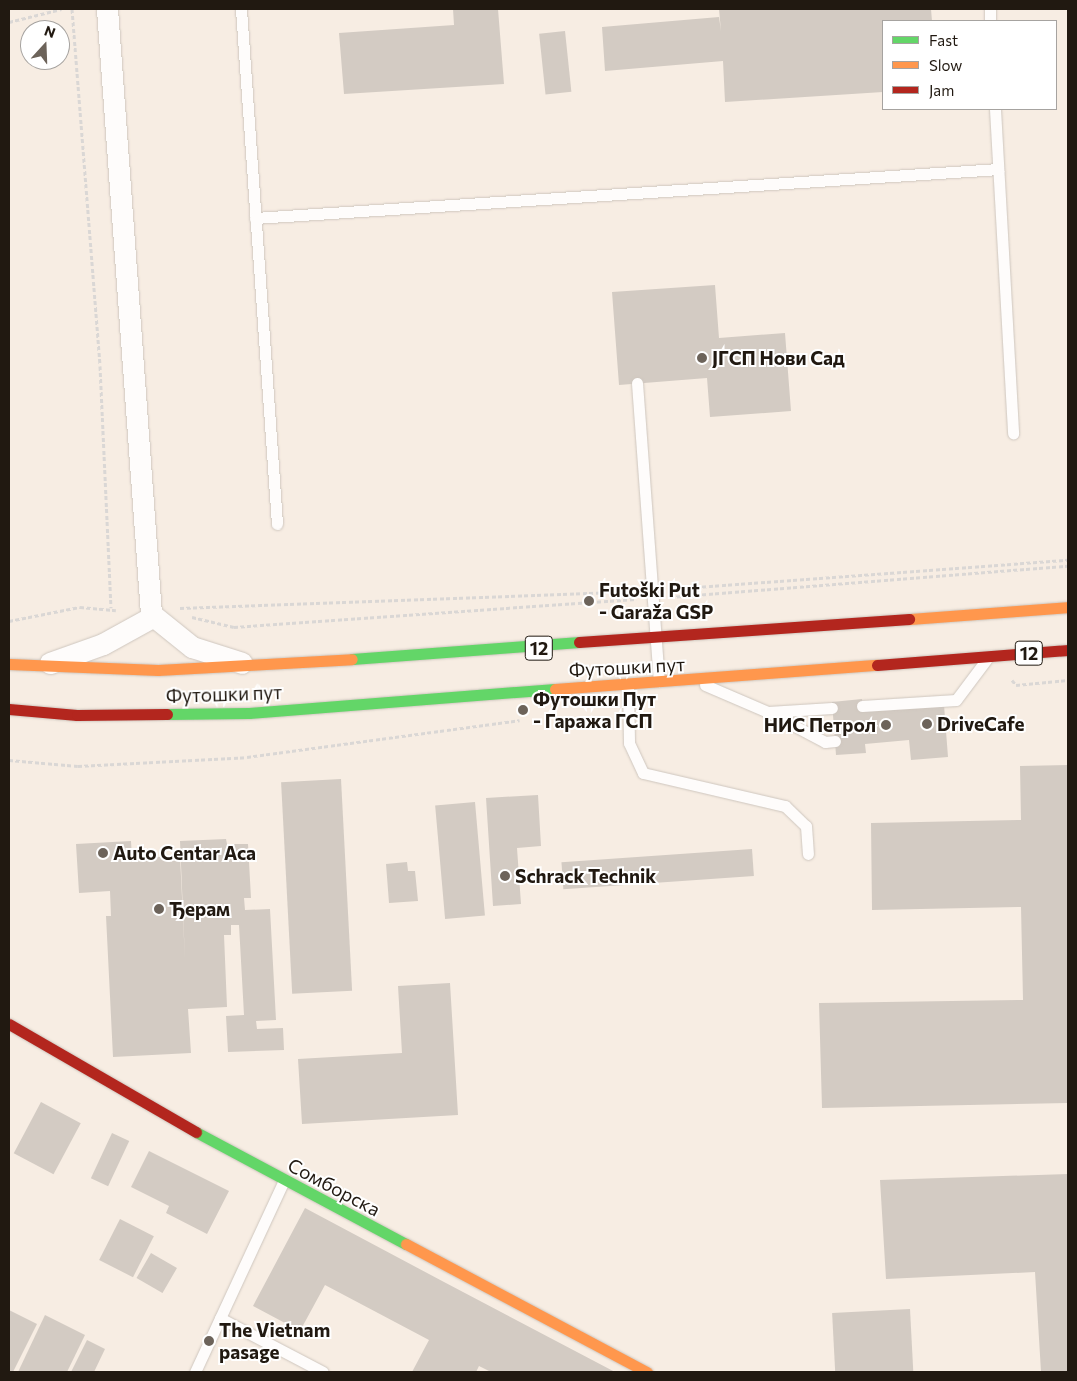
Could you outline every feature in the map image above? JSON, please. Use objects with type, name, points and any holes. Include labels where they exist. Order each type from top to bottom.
[{"type":"main road","name":"Футошки пут","points":[[9,664],[38,667],[158,670],[254,666],[1068,607]]},
{"type":"main road","name":"Футошки пут","points":[[9,709],[77,715],[249,713],[659,681],[694,681],[989,655],[1068,650]]},
{"type":"main road","name":"Сомборска","points":[[9,1024],[284,1180],[647,1372]]},
{"type":"street","points":[[106,9],[152,615],[192,647],[254,666]]},
{"type":"street","points":[[38,667],[103,644],[152,615]]},
{"type":"lane","points":[[241,9],[277,524]]},
{"type":"lane","points":[[995,110],[1013,434]]},
{"type":"lane","points":[[255,218],[998,169]]},
{"type":"lane","points":[[637,383],[659,681]]},
{"type":"lane","points":[[862,706],[894,706],[956,700],[989,655]]},
{"type":"lane","points":[[694,681],[768,712],[825,742],[835,741]]},
{"type":"lane","points":[[628,684],[629,743],[642,773],[785,806],[806,826],[808,854]]},
{"type":"lane","points":[[768,712],[832,708]]},
{"type":"lane","points":[[195,1372],[284,1180]]},
{"type":"lane","points":[[220,1318],[323,1372]]},
{"type":"path","points":[[9,22],[61,9]]},
{"type":"path","points":[[72,9],[100,366],[110,607],[116,610]]},
{"type":"path","points":[[187,616],[234,626],[1068,560]]},
{"type":"path","points":[[177,608],[653,594],[1068,566]]},
{"type":"path","points":[[9,622],[80,607],[152,615]]},
{"type":"path","points":[[9,760],[78,766],[247,757],[531,719]]},
{"type":"building","points":[[453,9],[498,9],[504,84],[344,94],[339,33],[454,25]]},
{"type":"building","points":[[719,9],[931,9],[932,20],[882,20],[882,92],[725,102],[723,61],[605,71],[602,27],[719,17],[721,31]]},
{"type":"building","points":[[565,31],[571,92],[546,94],[539,34]]},
{"type":"building","name":"ЈГСП Нови Сад","points":[[715,285],[719,338],[785,333],[791,411],[710,417],[707,378],[619,385],[612,292]]},
{"type":"building","points":[[862,699],[863,711],[944,705],[948,757],[911,760],[909,740],[865,744],[866,753],[836,755],[832,702]]},
{"type":"building","points":[[1068,765],[1068,1103],[822,1108],[819,1003],[1023,1000],[1021,907],[872,910],[871,823],[1021,820],[1020,766]]},
{"type":"building","points":[[341,779],[352,991],[292,994],[281,782]]},
{"type":"building","name":"Schrack Technik","points":[[538,795],[541,846],[517,848],[521,904],[493,906],[486,798]]},
{"type":"building","points":[[475,802],[485,916],[445,919],[435,805]]},
{"type":"building","points":[[226,839],[227,844],[248,844],[251,898],[244,898],[245,910],[270,909],[276,1020],[256,1021],[257,1029],[283,1028],[284,1050],[228,1052],[226,1016],[244,1015],[239,925],[231,925],[231,935],[224,935],[227,1007],[188,1009],[191,1053],[113,1057],[106,916],[111,916],[110,891],[79,893],[76,844],[131,841],[132,858],[180,856],[185,960],[180,841]]},
{"type":"building","points":[[752,849],[754,876],[563,889],[561,862]]},
{"type":"building","points":[[407,862],[408,871],[415,871],[418,901],[389,903],[386,864]]},
{"type":"building","points":[[450,983],[458,1115],[302,1124],[298,1059],[402,1053],[398,986]]},
{"type":"building","points":[[41,1102],[81,1123],[54,1174],[14,1153]]},
{"type":"building","points":[[112,1133],[129,1141],[108,1186],[91,1178]]},
{"type":"building","points":[[149,1151],[229,1191],[207,1234],[166,1213],[169,1206],[131,1187]]},
{"type":"building","points":[[1068,1174],[1068,1372],[1041,1372],[1035,1272],[886,1279],[880,1180]]},
{"type":"building","points":[[305,1208],[615,1372],[491,1372],[479,1366],[476,1372],[412,1372],[429,1340],[325,1285],[300,1331],[253,1306]]},
{"type":"building","points":[[120,1219],[154,1236],[133,1277],[99,1260]]},
{"type":"building","points":[[151,1253],[177,1268],[162,1293],[136,1278]]},
{"type":"building","points":[[910,1309],[913,1372],[835,1372],[832,1313]]},
{"type":"building","points":[[9,1310],[37,1324],[13,1372],[9,1372]]},
{"type":"building","points":[[45,1315],[85,1335],[67,1372],[18,1372]]},
{"type":"building","points":[[87,1340],[105,1349],[94,1372],[71,1372]]},
{"type":"traffic: fast","points":[[352,659],[579,642]]},
{"type":"traffic: fast","points":[[167,714],[249,713],[555,689]]},
{"type":"traffic: fast","points":[[196,1132],[406,1244]]},
{"type":"traffic: slow","points":[[909,619],[1068,607]]},
{"type":"traffic: slow","points":[[9,664],[158,670],[352,659]]},
{"type":"traffic: slow","points":[[555,689],[877,665]]},
{"type":"traffic: slow","points":[[406,1244],[647,1372]]},
{"type":"traffic: jam","points":[[579,642],[909,619]]},
{"type":"traffic: jam","points":[[877,665],[1068,650]]},
{"type":"traffic: jam","points":[[9,709],[77,715],[167,714]]},
{"type":"traffic: jam","points":[[9,1024],[196,1132]]},
{"type":"place","name":"ЈГСП Нови Сад","points":[[702,358]]},
{"type":"place","name":"Futoški Put - Garaža GSP","points":[[589,601]]},
{"type":"place","name":"Футошки Пут - Гаража ГСП","points":[[523,710]]},
{"type":"place","name":"DriveCafe","points":[[927,724]]},
{"type":"place","name":"НИС Петрол","points":[[886,725]]},
{"type":"place","name":"Auto Centar Aca","points":[[103,853]]},
{"type":"place","name":"Schrack Technik","points":[[505,876]]},
{"type":"place","name":"Ђерам","points":[[159,909]]},
{"type":"place","name":"The Vietnam pasage","points":[[209,1341]]}]
